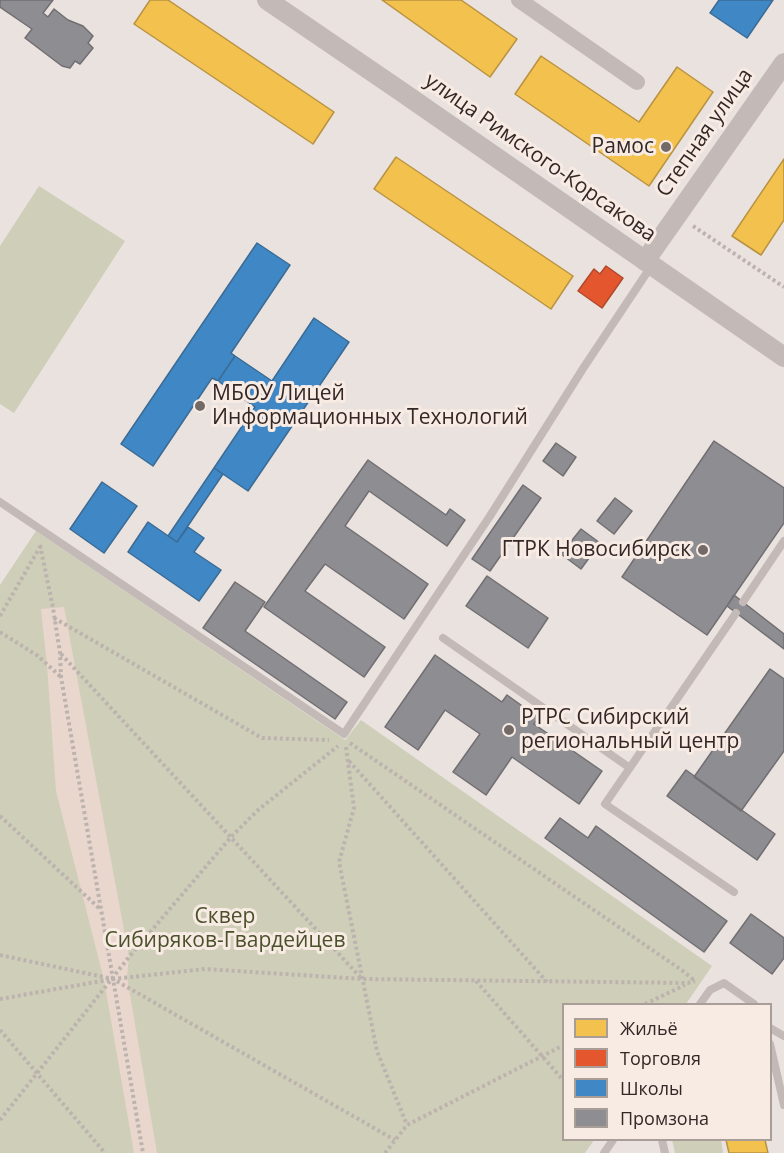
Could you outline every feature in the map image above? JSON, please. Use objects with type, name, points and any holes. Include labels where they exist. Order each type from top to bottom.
[{"type":"street","name":"улица Римского-Корсакова","points":[[267,0],[784,357]]},
{"type":"street","points":[[519,0],[637,82]]},
{"type":"street","name":"Степная улица","points":[[649,263],[677,216],[784,63]]},
{"type":"lane","points":[[0,502],[344,734],[490,516],[649,263]]},
{"type":"lane","points":[[743,602],[782,548]]},
{"type":"lane","points":[[734,892],[605,804],[736,613]]},
{"type":"lane","points":[[443,638],[630,768]]},
{"type":"lane","points":[[701,1003],[710,990],[724,983],[751,1003]]},
{"type":"lane","points":[[772,1049],[784,1105]]},
{"type":"path","points":[[677,216],[784,287]]},
{"type":"path","points":[[24,518],[40,546],[54,618],[60,653],[61,677],[143,1153]]},
{"type":"path","points":[[0,616],[40,546]]},
{"type":"path","points":[[54,618],[262,738],[334,740]]},
{"type":"path","points":[[0,632],[38,656],[61,677]]},
{"type":"path","points":[[60,653],[363,979]]},
{"type":"path","points":[[0,1120],[129,957],[231,837],[258,810],[346,740]]},
{"type":"path","points":[[346,740],[354,808],[339,862],[377,1051],[407,1125]]},
{"type":"path","points":[[346,740],[710,990]]},
{"type":"path","points":[[348,760],[547,982]]},
{"type":"path","points":[[0,816],[101,910]]},
{"type":"path","points":[[0,955],[113,979],[395,1140]]},
{"type":"path","points":[[0,999],[113,979],[205,969],[363,979],[688,983]]},
{"type":"path","points":[[476,981],[562,1079]]},
{"type":"path","points":[[649,1003],[695,981]]},
{"type":"path","points":[[0,1030],[105,1153]]},
{"type":"path","points":[[385,1153],[407,1125],[562,1046]]},
{"type":"green space","points":[[39,186],[125,241],[14,413],[0,404],[0,246]]},
{"type":"green space","name":"Сквер Сибиряков-Гвардейцев","points":[[36,531],[345,740],[361,720],[712,966],[687,1003],[562,1003],[562,1141],[593,1141],[585,1153],[0,1153],[0,585]]},
{"type":"green space","points":[[672,1141],[721,1141],[723,1153],[675,1153]]},
{"type":"shaded area","points":[[64,607],[129,957],[127,977],[157,1153],[134,1153],[104,980],[56,791],[41,609]]},
{"type":"building: Жильё","points":[[150,0],[168,0],[334,112],[313,144],[134,24]]},
{"type":"building: Жильё","points":[[382,0],[461,0],[517,39],[490,77]]},
{"type":"building: Жильё","points":[[541,56],[639,122],[677,67],[713,92],[649,186],[515,94]]},
{"type":"building: Жильё","points":[[396,157],[573,276],[551,309],[374,189]]},
{"type":"building: Жильё","points":[[784,159],[784,220],[761,255],[732,236]]},
{"type":"building: Жильё","points":[[726,1141],[765,1141],[768,1153],[729,1153]]},
{"type":"building: Торговля","points":[[606,266],[623,278],[602,308],[578,291],[594,269],[600,274]]},
{"type":"building: Школы","points":[[719,0],[773,0],[747,38],[710,13]]},
{"type":"building: Школы","points":[[257,243],[290,265],[231,353],[235,356],[218,381],[212,378],[153,466],[121,444]]},
{"type":"building: Школы","points":[[314,318],[349,342],[248,491],[214,468],[255,407],[218,381],[235,356],[272,381]]},
{"type":"building: Школы","points":[[214,468],[223,474],[177,542],[168,536]]},
{"type":"building: Школы","points":[[102,482],[137,506],[104,553],[70,529]]},
{"type":"building: Школы","points":[[148,522],[177,542],[188,527],[204,538],[194,552],[221,570],[199,601],[128,552]]},
{"type":"building: Промзона","points":[[0,0],[53,0],[43,13],[48,17],[54,9],[68,20],[83,26],[93,36],[88,43],[93,48],[80,64],[75,61],[70,68],[62,66],[25,38],[32,29],[0,7]]},
{"type":"building: Промзона","name":"ГТРК Новосибирск","points":[[714,441],[784,488],[784,523],[707,635],[622,577]]},
{"type":"building: Промзона","points":[[556,443],[576,457],[563,476],[543,461]]},
{"type":"building: Промзона","points":[[368,460],[446,515],[450,509],[465,520],[447,546],[369,491],[345,526],[428,584],[404,619],[325,564],[305,591],[385,647],[364,677],[264,607]]},
{"type":"building: Промзона","points":[[523,485],[541,498],[490,571],[472,559]]},
{"type":"building: Промзона","points":[[615,498],[632,511],[614,534],[597,521]]},
{"type":"building: Промзона","points":[[581,529],[600,543],[581,569],[561,554]]},
{"type":"building: Промзона","points":[[487,576],[548,618],[528,648],[466,606]]},
{"type":"building: Промзона","points":[[235,582],[265,602],[245,631],[347,702],[335,719],[203,628]]},
{"type":"building: Промзона","points":[[734,595],[784,634],[784,649],[727,606]]},
{"type":"building: Промзона","name":"РТРС Сибирский региональный центр","points":[[435,655],[502,702],[507,695],[539,718],[534,724],[602,771],[579,804],[512,757],[486,795],[453,772],[480,734],[445,710],[418,750],[385,727]]},
{"type":"building: Промзона","points":[[770,669],[784,679],[784,751],[741,811],[694,777]]},
{"type":"building: Промзона","points":[[686,770],[775,834],[757,860],[667,796]]},
{"type":"building: Промзона","points":[[560,818],[588,838],[596,826],[727,921],[704,952],[545,838]]},
{"type":"building: Промзона","points":[[751,914],[784,938],[784,958],[772,974],[730,943]]},
{"type":"place","name":"Рамос","points":[[666,147]]},
{"type":"place","name":"МБОУ Лицей Информационных Технологий","points":[[200,406]]},
{"type":"place","name":"ГТРК Новосибирск","points":[[703,550]]},
{"type":"place","name":"РТРС Сибирский региональный центр","points":[[509,730]]}]
